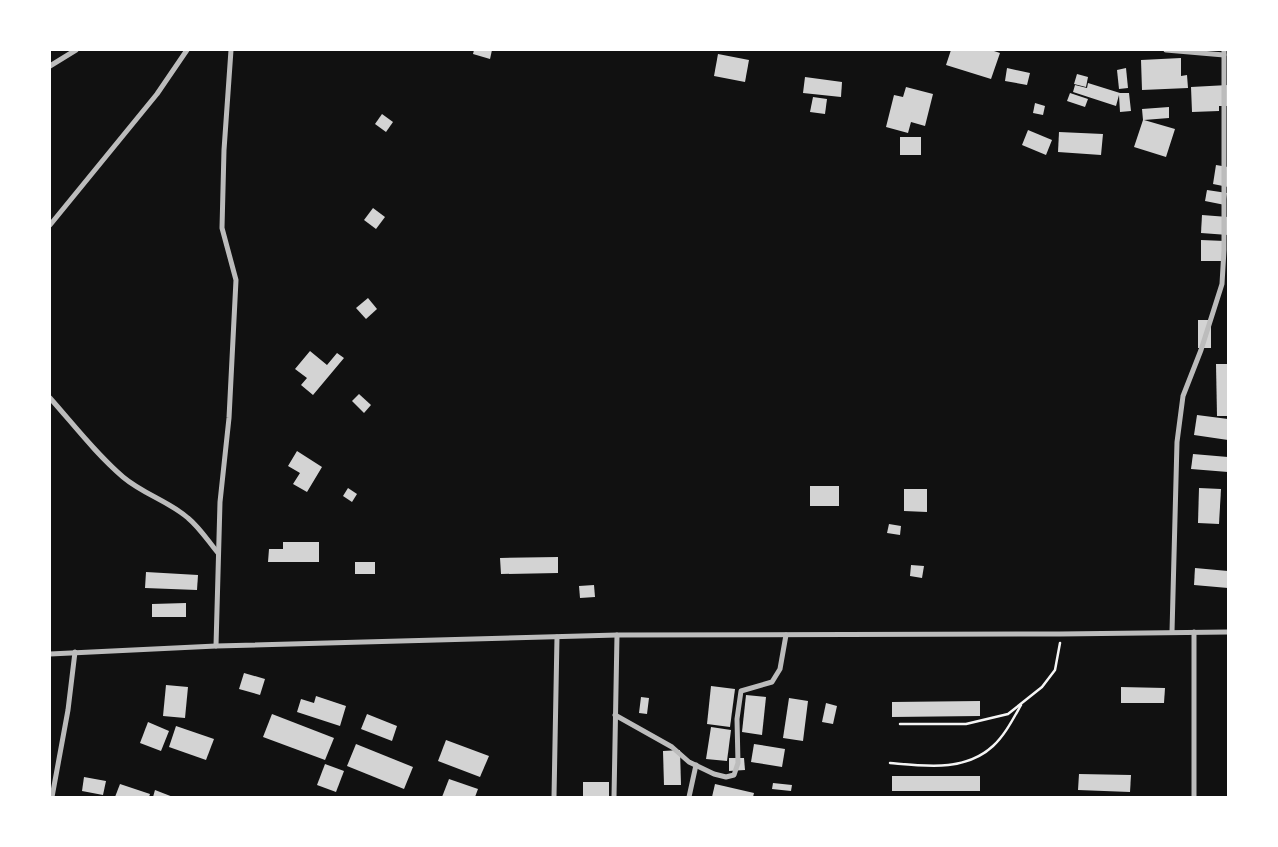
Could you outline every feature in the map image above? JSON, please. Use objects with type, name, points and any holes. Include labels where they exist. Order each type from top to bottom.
[{"type":"street","points":[[50,66],[76,50]]},
{"type":"street","points":[[50,225],[157,94],[187,50]]},
{"type":"street","points":[[216,646],[220,502],[230,409],[236,280],[222,228],[224,150],[231,50]]},
{"type":"street","points":[[1166,50],[1224,53],[1224,250],[1222,284],[1201,350],[1182,396],[1177,442],[1172,632]]},
{"type":"street","points":[[50,398],[82,436],[112,466],[146,494],[187,517],[201,530],[218,554]]},
{"type":"street","points":[[1194,632],[1194,797]]},
{"type":"street","points":[[50,654],[216,646],[617,635],[1228,632]]},
{"type":"street","points":[[614,797],[617,635]]},
{"type":"street","points":[[615,715],[672,747],[689,762],[714,774],[726,777],[734,775],[738,763],[737,719],[742,691],[772,682],[780,669],[786,635]]},
{"type":"street","points":[[554,797],[557,637]]},
{"type":"street","points":[[52,797],[68,710],[75,652]]},
{"type":"street","points":[[689,797],[696,765]]},
{"type":"path","points":[[900,724],[966,724],[1008,714],[1042,687],[1055,670],[1059,655],[1060,634]]},
{"type":"path","points":[[890,764],[938,767],[969,761],[993,747],[1009,726],[1022,704]]},
{"type":"building","points":[[474,50],[492,50],[490,59],[473,54]]},
{"type":"building","points":[[951,50],[991,50],[1000,53],[991,79],[946,65]]},
{"type":"building","points":[[718,54],[749,60],[745,82],[714,76]]},
{"type":"building","points":[[1181,58],[1181,76],[1187,75],[1188,88],[1142,90],[1141,60]]},
{"type":"building","points":[[1007,68],[1030,73],[1027,85],[1005,81]]},
{"type":"building","points":[[1126,68],[1128,88],[1119,89],[1117,70]]},
{"type":"building","points":[[1077,74],[1088,77],[1086,87],[1074,84]]},
{"type":"building","points":[[805,77],[842,82],[841,97],[803,93]]},
{"type":"building","points":[[1088,83],[1120,93],[1129,93],[1131,111],[1120,112],[1119,95],[1116,106],[1073,92],[1075,85],[1087,88]]},
{"type":"building","points":[[1228,85],[1228,106],[1219,106],[1219,111],[1192,112],[1191,87]]},
{"type":"building","points":[[906,87],[933,94],[925,126],[911,122],[908,133],[886,127],[894,95],[903,97]]},
{"type":"building","points":[[1070,93],[1088,99],[1085,107],[1067,101]]},
{"type":"building","points":[[813,97],[827,99],[825,114],[810,112]]},
{"type":"building","points":[[1035,103],[1045,106],[1043,115],[1033,113]]},
{"type":"building","points":[[1169,107],[1169,118],[1144,120],[1175,129],[1166,157],[1134,147],[1143,120],[1142,109]]},
{"type":"building","points":[[382,114],[393,122],[386,132],[375,124]]},
{"type":"building","points":[[1028,130],[1052,140],[1046,155],[1022,145]]},
{"type":"building","points":[[1059,132],[1103,134],[1101,155],[1058,152]]},
{"type":"building","points":[[900,137],[921,137],[921,155],[900,155]]},
{"type":"building","points":[[1216,165],[1228,167],[1228,187],[1213,184]]},
{"type":"building","points":[[1207,190],[1227,193],[1225,205],[1205,201]]},
{"type":"building","points":[[373,208],[385,217],[376,229],[364,220]]},
{"type":"building","points":[[1202,215],[1228,217],[1228,235],[1201,233]]},
{"type":"building","points":[[1201,240],[1225,241],[1225,261],[1201,261]]},
{"type":"building","points":[[368,298],[377,309],[366,319],[356,308]]},
{"type":"building","points":[[1198,320],[1211,320],[1211,348],[1198,348]]},
{"type":"building","points":[[310,351],[327,365],[337,353],[344,358],[313,395],[301,385],[307,378],[295,369]]},
{"type":"building","points":[[1216,364],[1228,364],[1228,416],[1217,416]]},
{"type":"building","points":[[359,394],[371,405],[364,413],[352,401]]},
{"type":"building","points":[[1197,415],[1228,419],[1228,440],[1194,435]]},
{"type":"building","points":[[297,451],[322,467],[307,492],[293,484],[300,473],[288,466]]},
{"type":"building","points":[[1193,454],[1228,457],[1228,472],[1191,469]]},
{"type":"building","points":[[810,486],[839,486],[839,506],[810,506]]},
{"type":"building","points":[[348,488],[357,494],[352,502],[343,496]]},
{"type":"building","points":[[1199,488],[1221,489],[1219,524],[1198,523]]},
{"type":"building","points":[[904,489],[927,489],[927,512],[904,511]]},
{"type":"building","points":[[889,524],[901,526],[900,535],[887,533]]},
{"type":"building","points":[[283,542],[319,542],[319,562],[268,562],[269,549],[283,549]]},
{"type":"building","points":[[558,557],[558,573],[501,574],[500,558]]},
{"type":"building","points":[[355,562],[375,562],[375,574],[355,574]]},
{"type":"building","points":[[911,565],[924,566],[922,578],[910,576]]},
{"type":"building","points":[[1195,568],[1228,571],[1228,588],[1194,585]]},
{"type":"building","points":[[146,572],[198,575],[197,590],[145,588]]},
{"type":"building","points":[[594,585],[595,597],[580,598],[579,586]]},
{"type":"building","points":[[186,603],[186,617],[152,617],[152,604]]},
{"type":"building","points":[[244,673],[265,679],[260,695],[239,689]]},
{"type":"building","points":[[166,685],[188,687],[185,718],[163,716]]},
{"type":"building","points":[[711,686],[735,689],[730,727],[707,724]]},
{"type":"building","points":[[1121,687],[1165,688],[1164,703],[1121,703]]},
{"type":"building","points":[[746,695],[766,697],[762,735],[742,732]]},
{"type":"building","points":[[316,696],[346,706],[340,726],[297,712],[301,699],[314,703]]},
{"type":"building","points":[[641,697],[649,698],[647,714],[639,713]]},
{"type":"building","points":[[789,698],[808,701],[803,741],[783,738]]},
{"type":"building","points":[[980,701],[980,716],[892,717],[892,702]]},
{"type":"building","points":[[826,703],[837,706],[833,724],[822,722]]},
{"type":"building","points":[[272,714],[334,738],[325,760],[263,737]]},
{"type":"building","points":[[367,714],[397,726],[392,741],[361,729]]},
{"type":"building","points":[[148,722],[169,731],[161,751],[140,743]]},
{"type":"building","points":[[176,726],[214,739],[206,760],[169,747]]},
{"type":"building","points":[[711,727],[731,730],[727,761],[706,759]]},
{"type":"building","points":[[446,740],[489,756],[480,777],[438,761]]},
{"type":"building","points":[[356,744],[413,767],[404,789],[347,766]]},
{"type":"building","points":[[754,744],[785,749],[782,767],[751,762]]},
{"type":"building","points":[[680,750],[681,785],[664,785],[663,751]]},
{"type":"building","points":[[729,758],[744,758],[745,770],[729,771]]},
{"type":"building","points":[[325,764],[344,771],[336,792],[317,785]]},
{"type":"building","points":[[1079,774],[1131,775],[1130,792],[1078,790]]},
{"type":"building","points":[[892,776],[980,776],[980,791],[892,791]]},
{"type":"building","points":[[84,777],[106,781],[103,795],[82,791]]},
{"type":"building","points":[[449,779],[478,789],[475,797],[442,797]]},
{"type":"building","points":[[583,782],[609,782],[609,797],[583,797]]},
{"type":"building","points":[[773,783],[792,785],[791,791],[772,789]]},
{"type":"building","points":[[120,784],[150,794],[149,797],[115,797]]},
{"type":"building","points":[[715,784],[754,793],[753,797],[712,797]]},
{"type":"building","points":[[155,790],[173,797],[153,797]]}]
